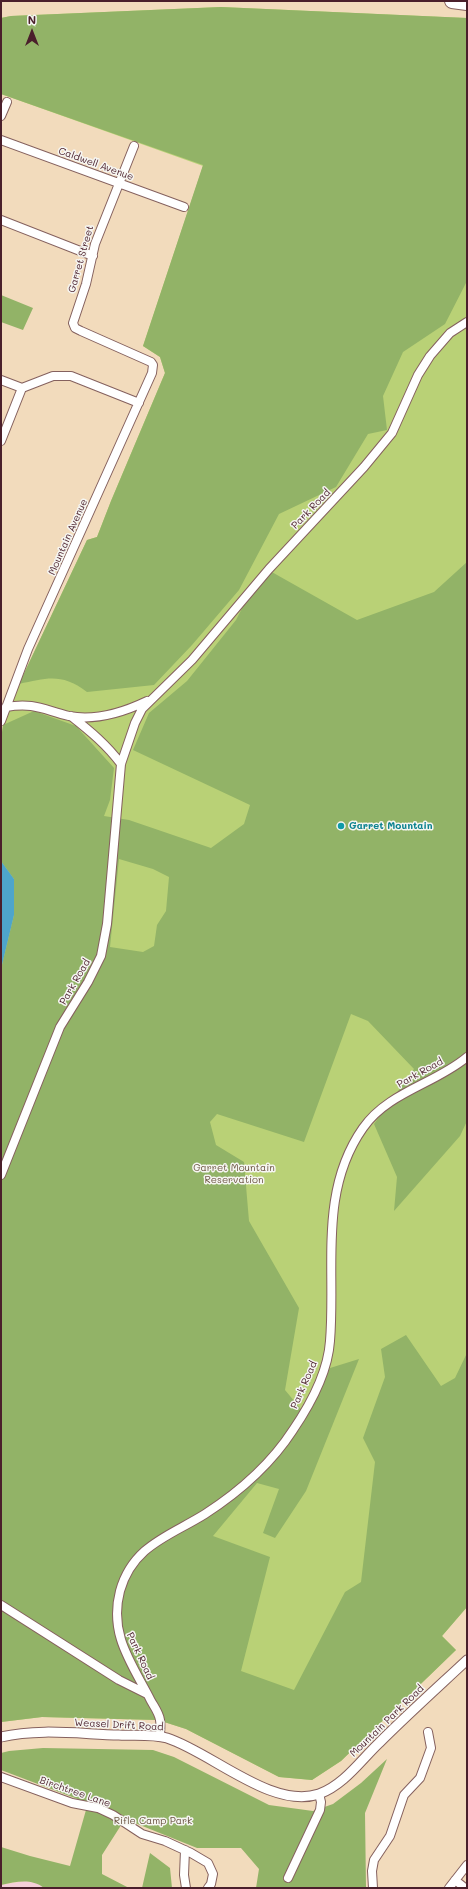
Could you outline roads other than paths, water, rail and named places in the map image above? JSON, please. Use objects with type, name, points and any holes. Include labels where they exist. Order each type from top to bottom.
[{"type":"highway","points":[[452,1],[467,3]]},
{"type":"street","points":[[1,116],[7,102]]},
{"type":"street","name":"Caldwell Avenue","points":[[1,140],[184,207]]},
{"type":"street","name":"Garret Street","points":[[134,146],[98,236],[73,323],[75,328],[81,331],[152,362]]},
{"type":"street","points":[[1,220],[93,256]]},
{"type":"street","name":"Park Road","points":[[1,1175],[60,1027],[88,982],[101,956],[107,924],[121,764],[135,722],[142,708],[192,660],[278,558],[364,468],[392,433],[418,375],[430,356],[450,333],[467,322]]},
{"type":"street","name":"Mountain Avenue","points":[[1,721],[28,649],[152,373],[152,362]]},
{"type":"street","points":[[1,380],[22,388],[53,376],[71,376],[139,403]]},
{"type":"street","points":[[1,441],[22,388]]},
{"type":"street","name":"Park Road","points":[[6,707],[29,705],[71,716],[93,716],[114,713],[151,700]]},
{"type":"street","name":"Park Road","points":[[71,716],[95,734],[112,751],[121,764]]},
{"type":"street","name":"Park Road","points":[[160,1737],[160,1719],[134,1669],[118,1633],[117,1606],[122,1586],[135,1561],[150,1546],[205,1514],[259,1471],[293,1431],[323,1372],[330,1343],[331,1246],[334,1202],[342,1173],[360,1133],[364,1127],[393,1100],[442,1074],[467,1057]]},
{"type":"street","name":"Park Road","points":[[1,1605],[128,1684],[147,1694]]},
{"type":"street","name":"Mountain Park Road","points":[[319,1794],[332,1787],[351,1772],[378,1744],[467,1660]]},
{"type":"street","points":[[128,1684],[133,1682],[136,1678],[134,1669]]},
{"type":"street","points":[[374,1888],[372,1871],[374,1860],[390,1836],[404,1795],[420,1778],[431,1748],[428,1732]]},
{"type":"street","name":"Weasel Drift Road","points":[[1,1737],[42,1733],[160,1737],[180,1743],[274,1791],[285,1795],[300,1797],[319,1794]]},
{"type":"street","name":"Birchtree Lane","points":[[1,1777],[72,1803],[98,1808],[113,1815],[142,1834],[165,1841],[185,1850],[208,1863],[213,1874],[211,1884],[208,1888]]},
{"type":"street","points":[[288,1878],[320,1810],[319,1794]]},
{"type":"street","points":[[185,1850],[184,1875],[186,1888]]},
{"type":"street","points":[[449,1888],[467,1864]]},
{"type":"street","points":[[455,1880],[465,1888]]},
{"type":"water","points":[[1,861],[14,879],[14,915],[1,969]]},
{"type":"place","name":"Garret Mountain","points":[[341,826]]},
{"type":"park label","name":"Garret Mountain Reservation","points":[[234,1174]]},
{"type":"park label","name":"Rifle Camp Park","points":[[153,1821]]}]
